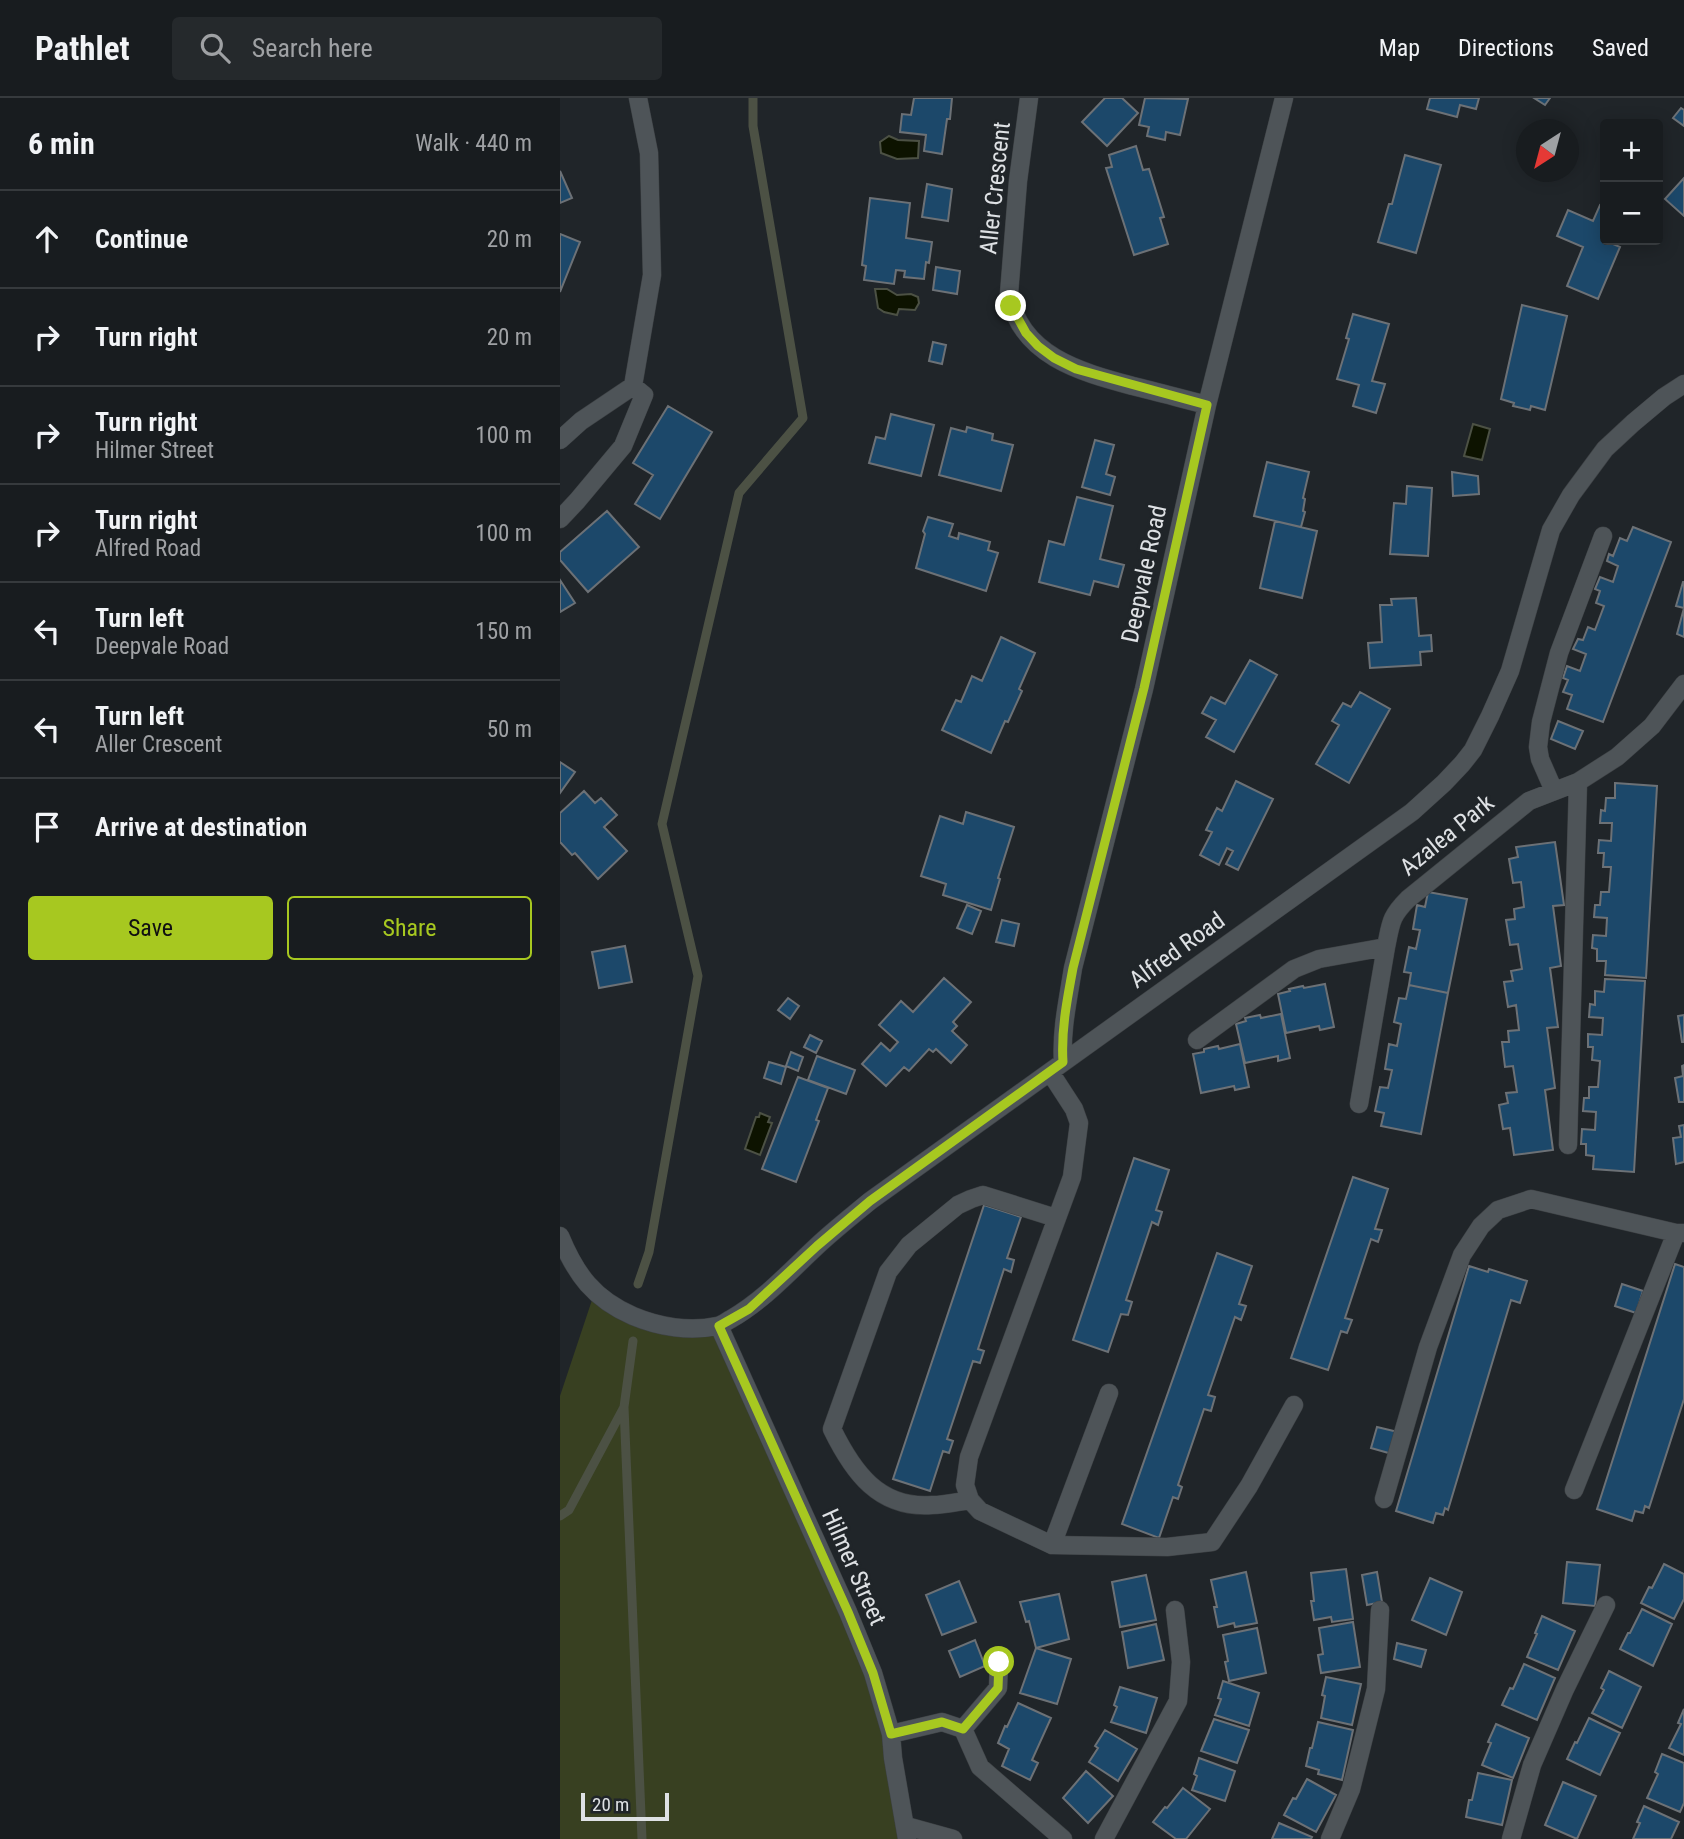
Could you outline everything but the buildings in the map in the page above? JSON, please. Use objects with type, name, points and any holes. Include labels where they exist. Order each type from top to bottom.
[{"type":"street","points":[[560,440],[581,421],[633,386],[652,275],[649,153],[638,98]]},
{"type":"street","name":"Aller Crescent","points":[[1029,98],[1018,181],[1009,294],[1017,318],[1038,346],[1076,369],[1207,405]]},
{"type":"street","name":"Deepvale Road","points":[[1057,1067],[1073,968],[1144,688],[1207,405],[1284,98]]},
{"type":"street","name":"Alfred Road","points":[[560,1236],[571,1262],[594,1292],[618,1310],[664,1326],[719,1326],[749,1309],[870,1201],[1412,812],[1444,783],[1473,750],[1510,671],[1551,530],[1570,495],[1614,440],[1664,397],[1684,384]]},
{"type":"street","points":[[560,519],[623,446],[644,395],[633,386]]},
{"type":"street","points":[[1554,791],[1540,759],[1538,747],[1541,722],[1559,653],[1603,536]]},
{"type":"street","name":"Azalea Park","points":[[1359,1104],[1390,924],[1395,912],[1529,801],[1578,782],[1617,757],[1651,726],[1684,684]]},
{"type":"street","points":[[1568,1145],[1578,782]]},
{"type":"street","points":[[1197,1040],[1294,969],[1319,959],[1386,947]]},
{"type":"street","points":[[1057,1067],[1079,1123],[1072,1177],[970,1457],[965,1485],[970,1500],[980,1511],[1052,1545],[1167,1547],[1212,1542],[1250,1486],[1294,1405]]},
{"type":"street","points":[[970,1500],[930,1506],[902,1502],[882,1494],[855,1470],[832,1429],[888,1272],[909,1245],[958,1205],[983,1195],[1056,1218]]},
{"type":"street","points":[[1384,1499],[1428,1347],[1462,1255],[1481,1226],[1498,1210],[1531,1199],[1680,1233],[1574,1490]]},
{"type":"street","name":"Hilmer Street","points":[[719,1326],[873,1673],[891,1734],[907,1833]]},
{"type":"street","points":[[1052,1545],[1109,1393]]},
{"type":"street","points":[[1511,1839],[1532,1765],[1606,1605]]},
{"type":"street","points":[[1104,1839],[1178,1701],[1181,1662],[1175,1610]]},
{"type":"street","points":[[1330,1839],[1351,1789],[1376,1689],[1380,1610]]},
{"type":"street","points":[[963,1729],[998,1688],[999,1662]]},
{"type":"street","points":[[891,1734],[942,1722],[963,1729],[980,1768],[1063,1839]]},
{"type":"street","points":[[907,1833],[953,1839]]},
{"type":"green space","points":[[594,1294],[640,1324],[718,1326],[871,1673],[904,1839],[560,1839],[560,1396]]},
{"type":"shaded area","points":[[889,136],[898,140],[919,141],[918,158],[897,159],[881,153],[880,142]]},
{"type":"shaded area","points":[[875,289],[887,289],[897,295],[911,294],[918,297],[919,303],[915,310],[899,309],[897,315],[884,312],[878,308]]},
{"type":"shaded area","points":[[1473,424],[1490,429],[1482,460],[1464,456]]},
{"type":"shaded area","points":[[760,1113],[770,1117],[768,1122],[772,1123],[760,1155],[745,1149],[756,1117],[759,1117]]},
{"type":"waterway","points":[[638,1284],[649,1252],[698,976],[662,824],[739,493],[803,418],[753,126],[753,98]]},
{"type":"waterway","points":[[633,1341],[624,1407],[642,1839]]},
{"type":"waterway","points":[[560,1516],[569,1510],[624,1407]]},
{"type":"route","points":[[999,1662],[998,1688],[963,1729],[942,1722],[891,1734],[873,1673],[848,1612],[719,1326],[749,1309],[870,1201],[1063,1062],[1065,1011],[1073,968],[1144,688],[1207,405],[1118,382],[1076,369],[1054,358],[1026,333],[1011,306]]}]
